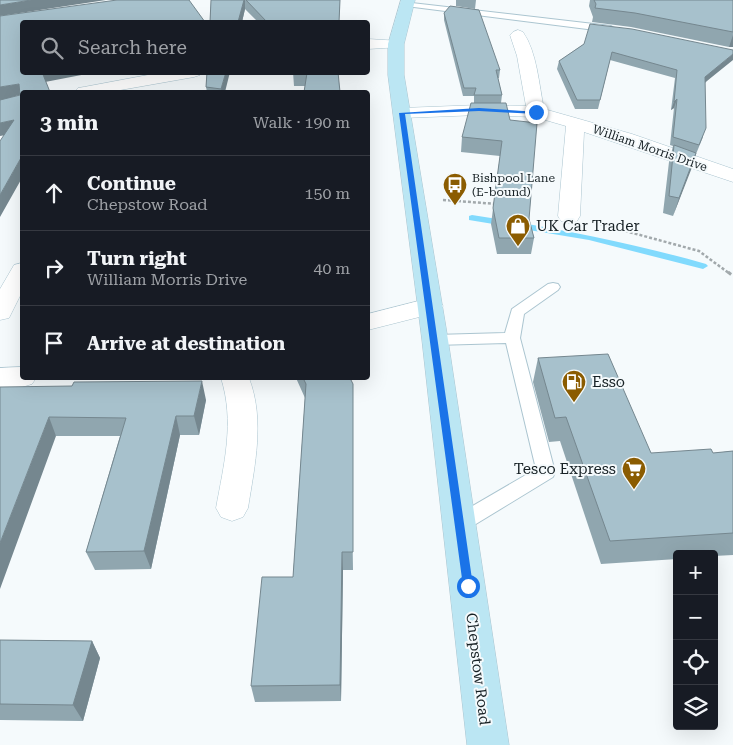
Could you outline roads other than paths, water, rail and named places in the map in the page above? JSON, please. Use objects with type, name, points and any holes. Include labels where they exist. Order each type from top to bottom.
[{"type":"main road","name":"Chepstow Road","points":[[407,2],[396,44],[396,75],[435,340],[488,745]]},
{"type":"street","points":[[518,35],[526,56],[536,112]]},
{"type":"street","points":[[370,44],[396,44]]},
{"type":"street","points":[[115,90],[181,75]]},
{"type":"street","name":"William Morris Drive","points":[[402,113],[479,110],[536,112],[730,172]]},
{"type":"street","name":"William Morris Drive","points":[[569,216],[575,123]]},
{"type":"street","points":[[0,312],[20,274]]},
{"type":"street","points":[[370,321],[430,306]]},
{"type":"street","points":[[0,378],[20,377]]},
{"type":"street","points":[[232,508],[244,427],[240,389],[236,380]]},
{"type":"lane","points":[[407,2],[623,31]]},
{"type":"lane","points":[[458,524],[546,472],[512,338],[517,312],[553,287]]},
{"type":"lane","points":[[435,340],[512,338]]},
{"type":"waterway","points":[[472,218],[589,237],[703,266]]},
{"type":"place","name":"Bishpool Lane (E-bound)","points":[[455,206]]},
{"type":"place","name":"UK Car Trader","points":[[518,247]]},
{"type":"place","name":"Esso","points":[[574,403]]},
{"type":"place","name":"Tesco Express","points":[[634,490]]}]
